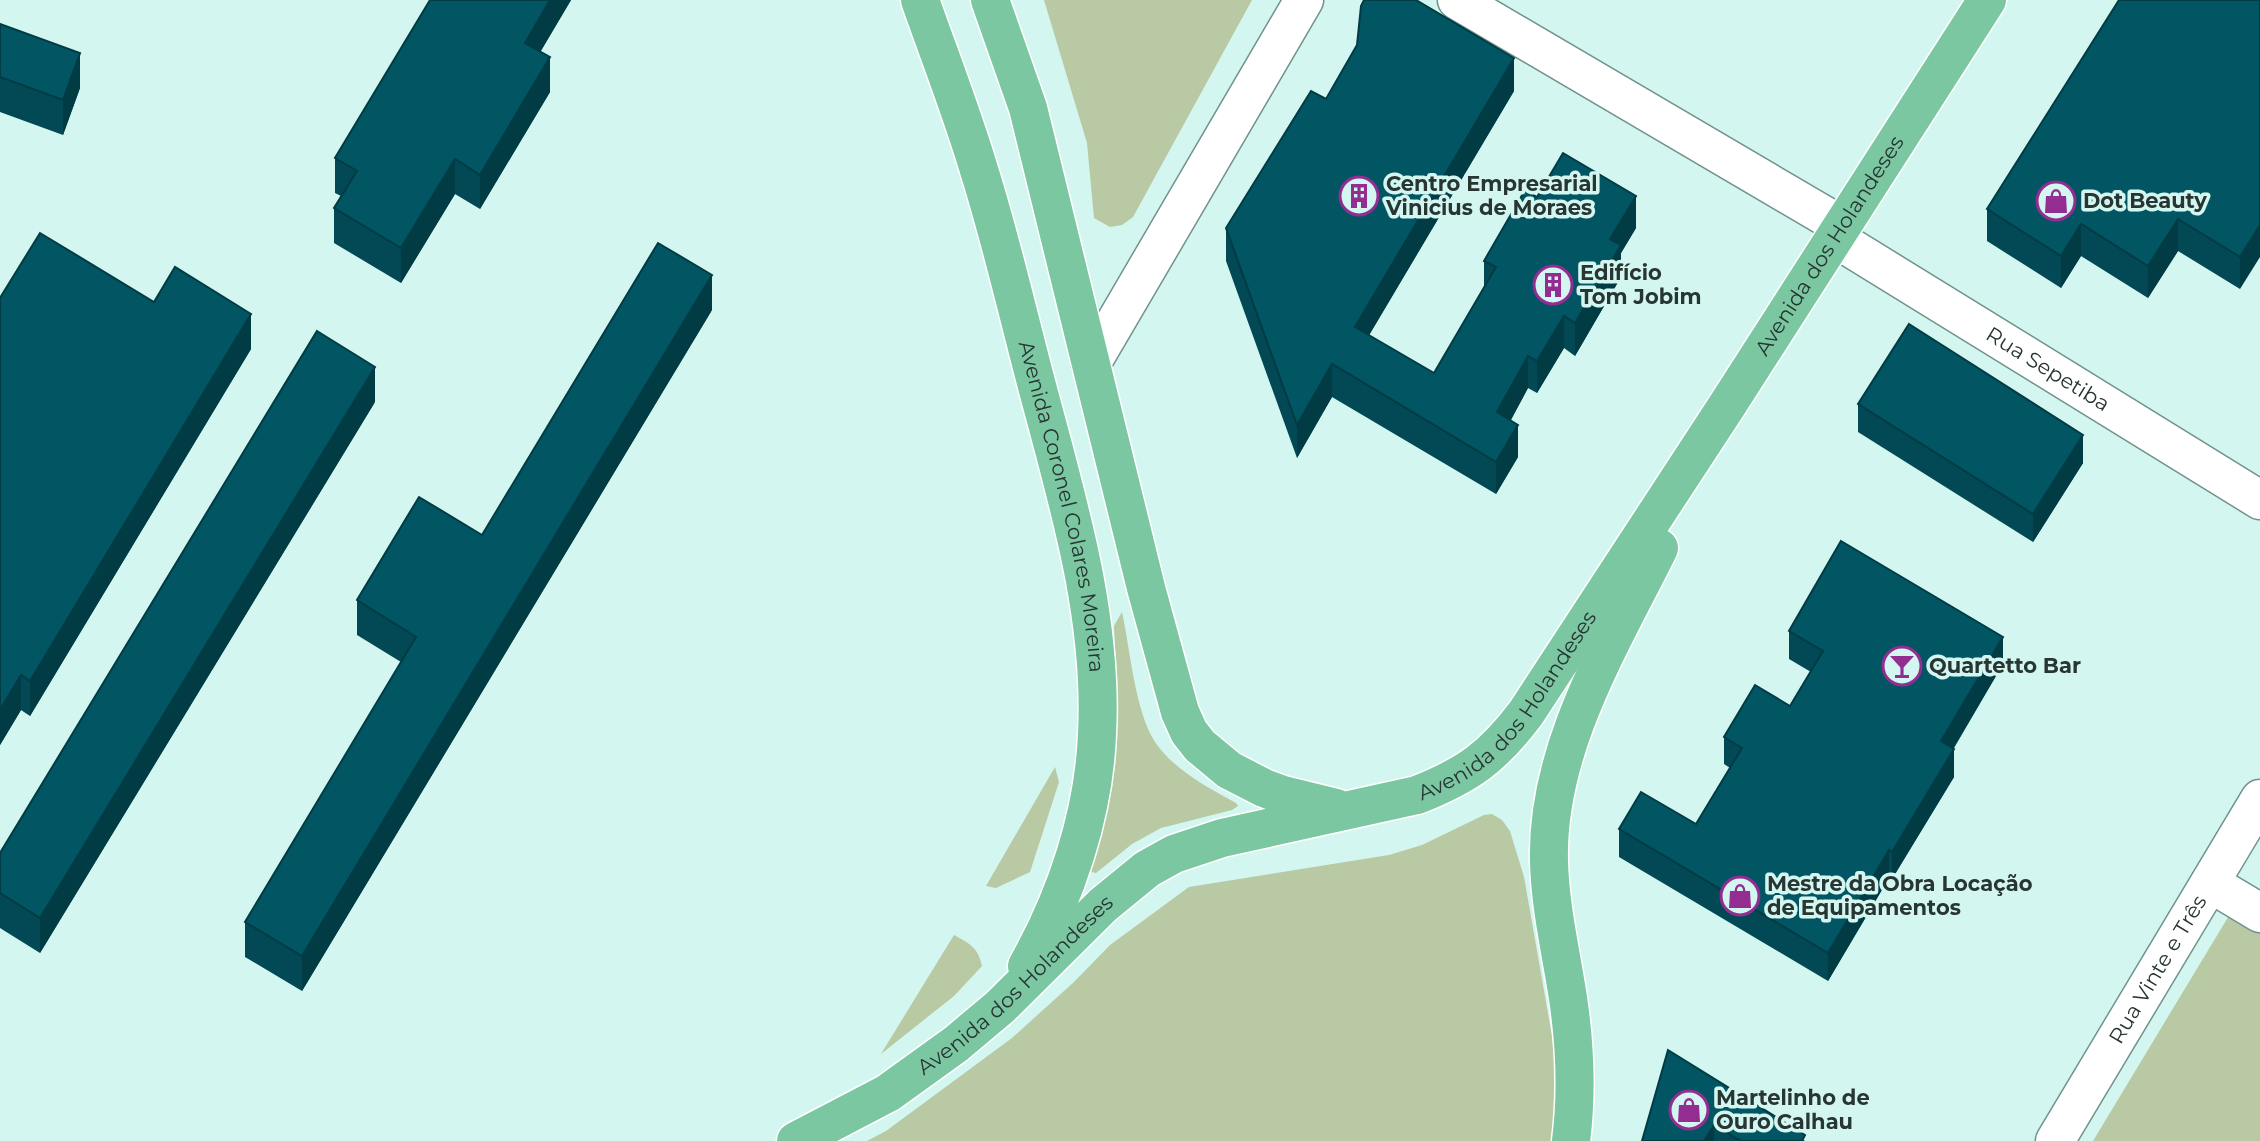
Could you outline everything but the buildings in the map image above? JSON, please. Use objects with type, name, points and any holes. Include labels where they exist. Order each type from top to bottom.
[{"type":"main road","name":"Avenida Coronel Colares Moreira","points":[[920,0],[979,170],[1035,378],[1085,583],[1096,661],[1097,737],[1091,784],[1079,835],[1056,908],[1037,948],[1000,1007]]},
{"type":"main road","points":[[990,0],[1028,108],[1171,685],[1189,732],[1213,758],[1253,783],[1304,801],[1352,810]]},
{"type":"main road","name":"Avenida dos Holandeses","points":[[796,1141],[888,1093],[956,1044],[1000,1007],[1102,905],[1147,869],[1194,846],[1417,795],[1473,769],[1500,746],[1526,713],[1728,404],[1987,0]]},
{"type":"main road","points":[[1571,1141],[1575,1091],[1573,1043],[1553,908],[1549,860],[1550,823],[1555,797],[1567,748],[1580,712],[1728,404]]},
{"type":"street","points":[[1091,364],[1304,0]]},
{"type":"street","name":"Rua Sepetiba","points":[[1457,0],[1838,232],[2260,500]]},
{"type":"street","name":"Rua Vinte e Três","points":[[2055,1141],[2260,799]]},
{"type":"street","points":[[2210,883],[2260,913]]},
{"type":"green space","points":[[1044,0],[1252,0],[1133,217],[1122,225],[1110,227],[1094,218],[1087,143]]},
{"type":"green space","points":[[1122,612],[1138,697],[1155,742],[1181,769],[1238,806],[1232,810],[1161,828],[1132,844],[1096,873],[1090,868],[1111,792],[1118,713],[1114,626]]},
{"type":"green space","points":[[1055,767],[1059,782],[1030,872],[996,888],[986,886]]},
{"type":"green space","points":[[1492,814],[1502,820],[1510,831],[1524,877],[1555,1053],[1556,1141],[867,1141],[886,1131],[1012,1038],[1110,945],[1189,887],[1389,855],[1422,845],[1484,815]]},
{"type":"green space","points":[[2230,914],[2260,933],[2260,1141],[2093,1141]]},
{"type":"green space","points":[[954,935],[972,947],[982,966],[954,996],[881,1054]]},
{"type":"place","name":"Centro Empresarial Vinicius de Moraes","points":[[1359,196]]},
{"type":"place","name":"Dot Beauty","points":[[2056,201]]},
{"type":"place","name":"Edifício Tom Jobim","points":[[1553,285]]},
{"type":"place","name":"Quartetto Bar","points":[[1902,666]]},
{"type":"place","name":"Mestre da Obra Locação de Equipamentos","points":[[1740,896]]},
{"type":"place","name":"Martelinho de Ouro Calhau","points":[[1689,1110]]}]
